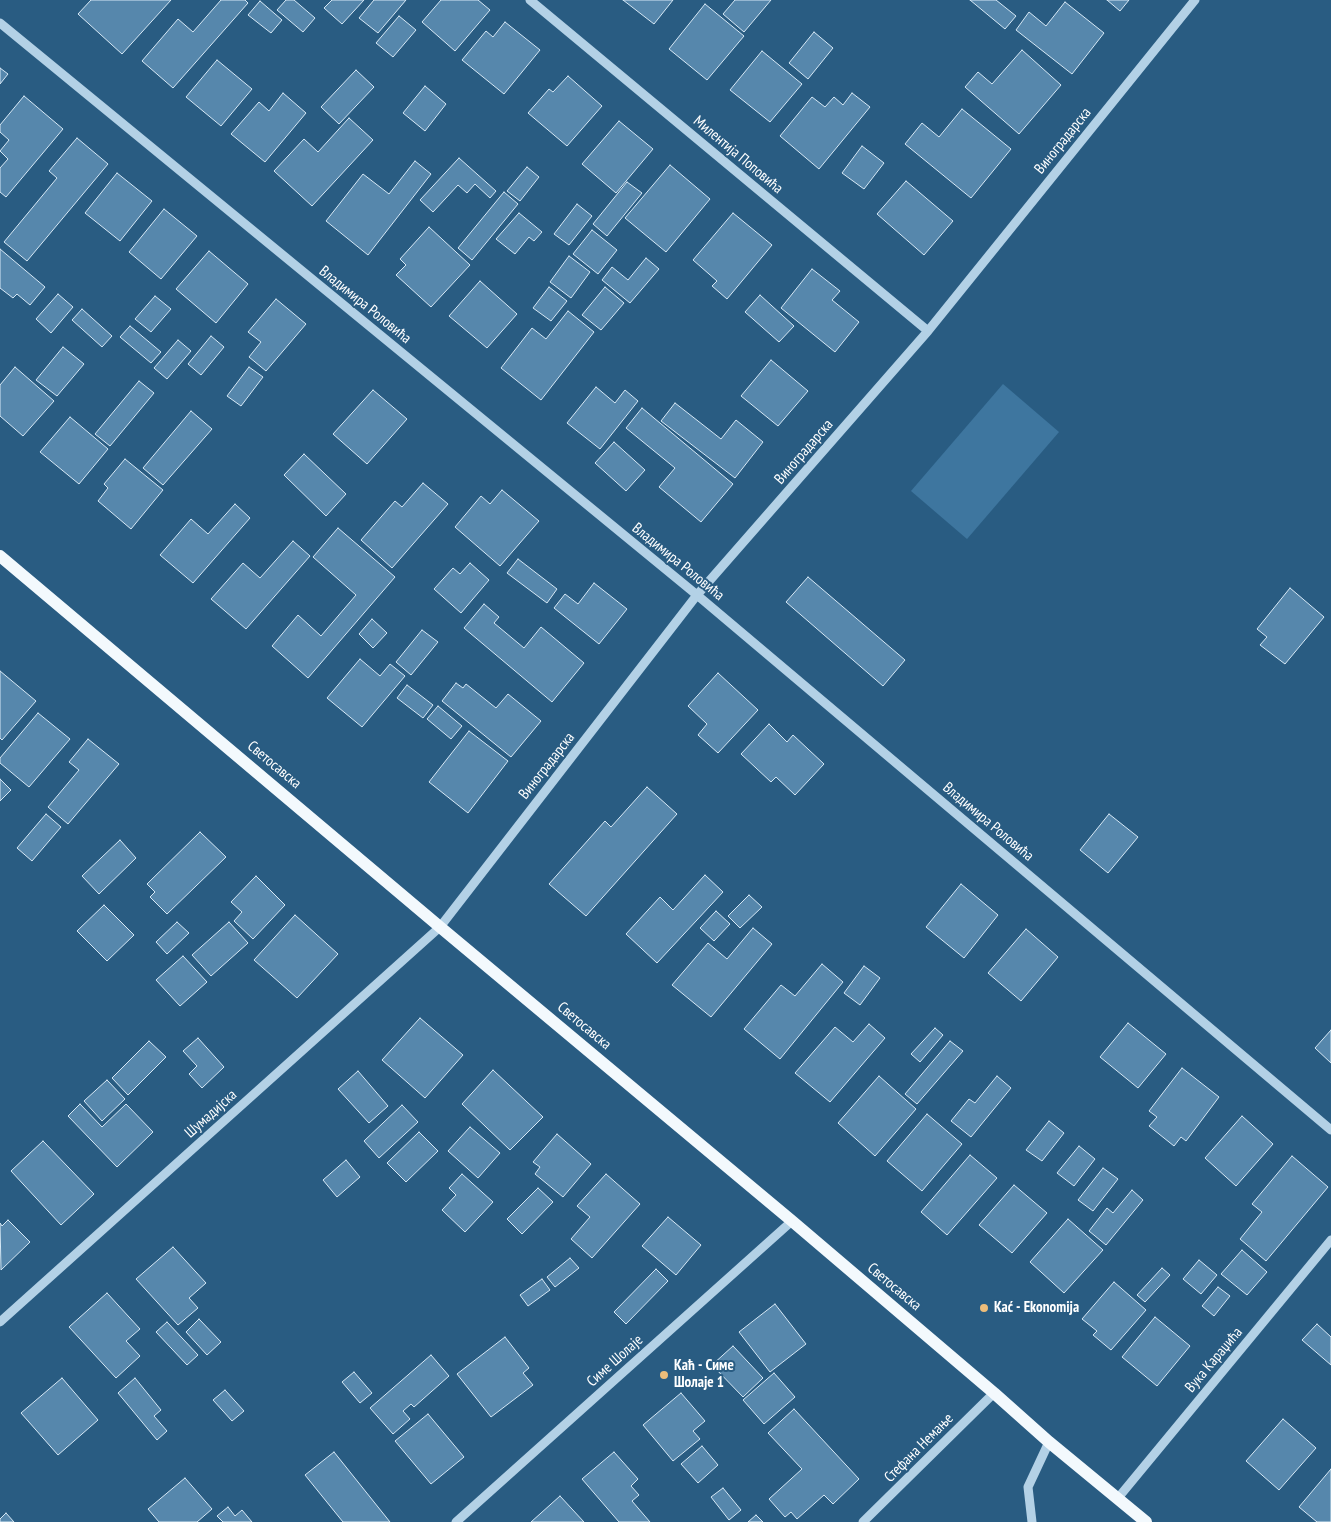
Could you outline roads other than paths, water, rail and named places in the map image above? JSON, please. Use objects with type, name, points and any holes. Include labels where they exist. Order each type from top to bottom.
[{"type":"main road","name":"Светосавска","points":[[0,556],[792,1221],[1146,1522]]},
{"type":"street","name":"Милентија Поповића","points":[[530,0],[928,331]]},
{"type":"street","name":"Виноградарска","points":[[440,926],[697,595],[928,331],[1195,0]]},
{"type":"street","name":"Владимира Роловића","points":[[0,22],[697,595],[1331,1130]]},
{"type":"street","name":"Шумадијска","points":[[0,1322],[440,926]]},
{"type":"street","name":"Симе Шолаје","points":[[456,1522],[792,1221]]},
{"type":"street","name":"Вука Караџића","points":[[1118,1498],[1331,1240]]},
{"type":"street","name":"Стефана Немање","points":[[863,1522],[994,1393]]},
{"type":"street","points":[[1032,1522],[1028,1487],[1050,1442]]},
{"type":"place","name":"Kać - Ekonomija","points":[[984,1308]]},
{"type":"place","name":"Каћ - Симе Шолаје 1","points":[[664,1375]]}]
